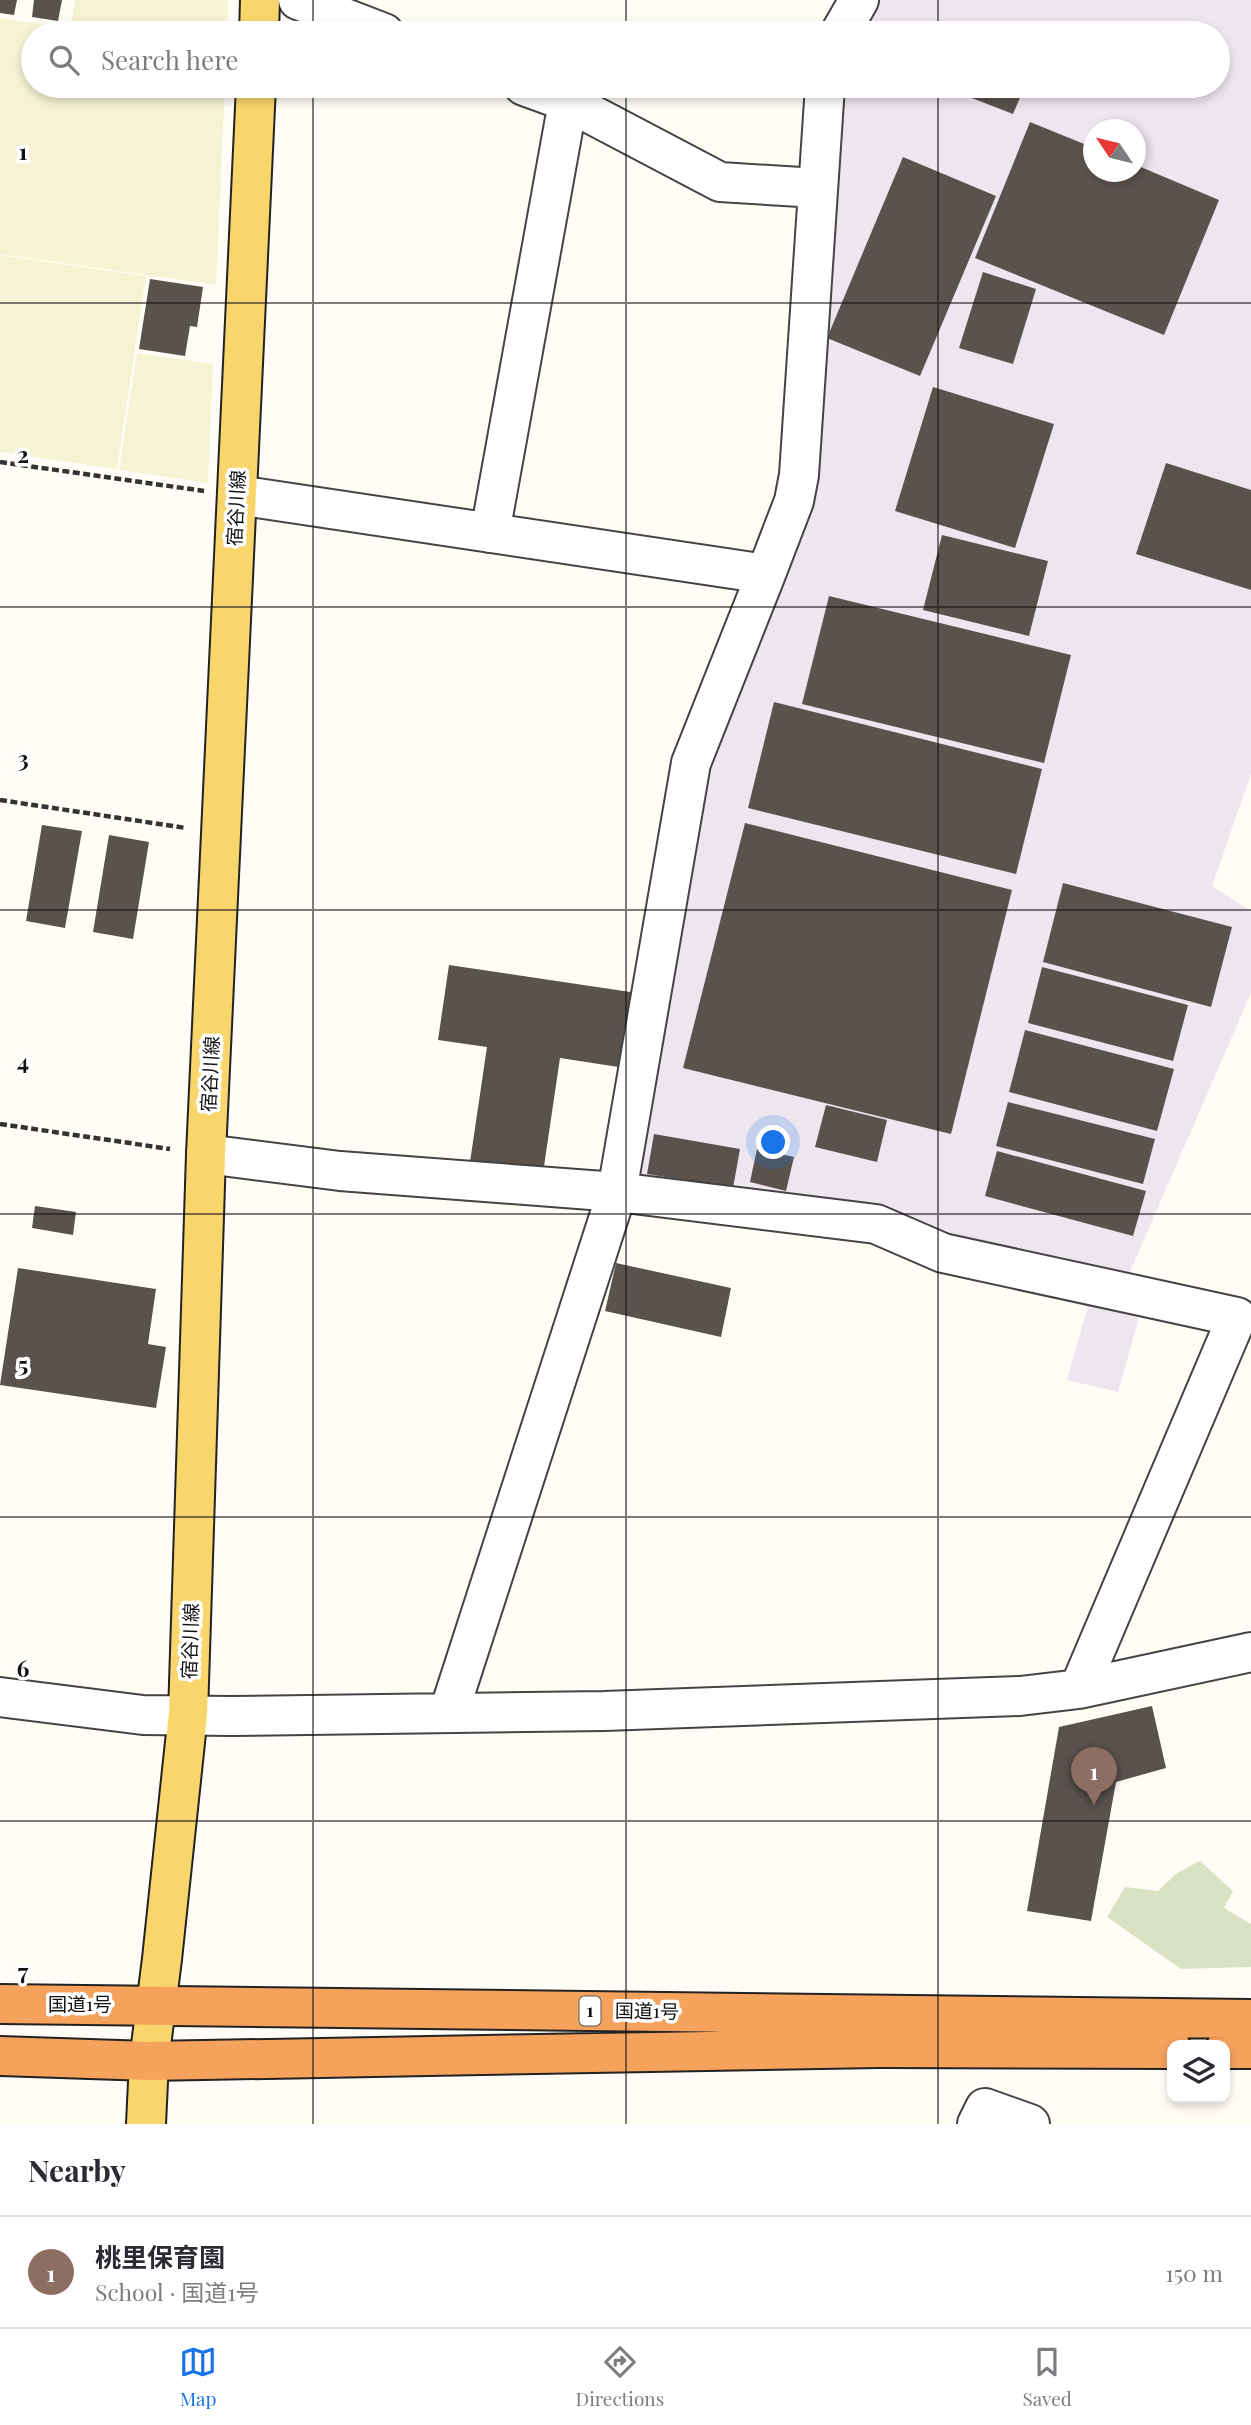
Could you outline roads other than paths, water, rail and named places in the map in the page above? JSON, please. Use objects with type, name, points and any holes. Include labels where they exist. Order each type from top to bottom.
[{"type":"highway","name":"国道1号","points":[[0,2004],[1251,2019]]},
{"type":"highway","name":"国道1号","points":[[0,2056],[149,2061],[878,2048],[1167,2049]]},
{"type":"highway","points":[[1230,2049],[1251,2049]]},
{"type":"main road","points":[[259,21],[260,0]]},
{"type":"main road","name":"宿谷川線","points":[[146,2124],[149,2061],[188,1714],[206,1154],[255,98]]},
{"type":"street","points":[[298,0],[353,21]]},
{"type":"street","points":[[847,21],[859,0]]},
{"type":"street","points":[[557,98],[720,182],[817,188]]},
{"type":"street","points":[[449,1712],[617,1192],[691,763],[794,501],[799,475],[824,98]]},
{"type":"street","points":[[490,533],[568,102]]},
{"type":"street","points":[[237,495],[766,574]]},
{"type":"street","points":[[206,1154],[340,1171],[617,1192],[876,1224],[943,1253],[1244,1318],[1079,1689]]},
{"type":"street","points":[[0,1697],[143,1715],[231,1716],[618,1711],[1007,1697],[1079,1689],[1251,1651]]},
{"type":"street","points":[[977,2124],[985,2108],[1030,2124]]},
{"type":"place","name":"桃里保育園","points":[[1094,1805]]}]
